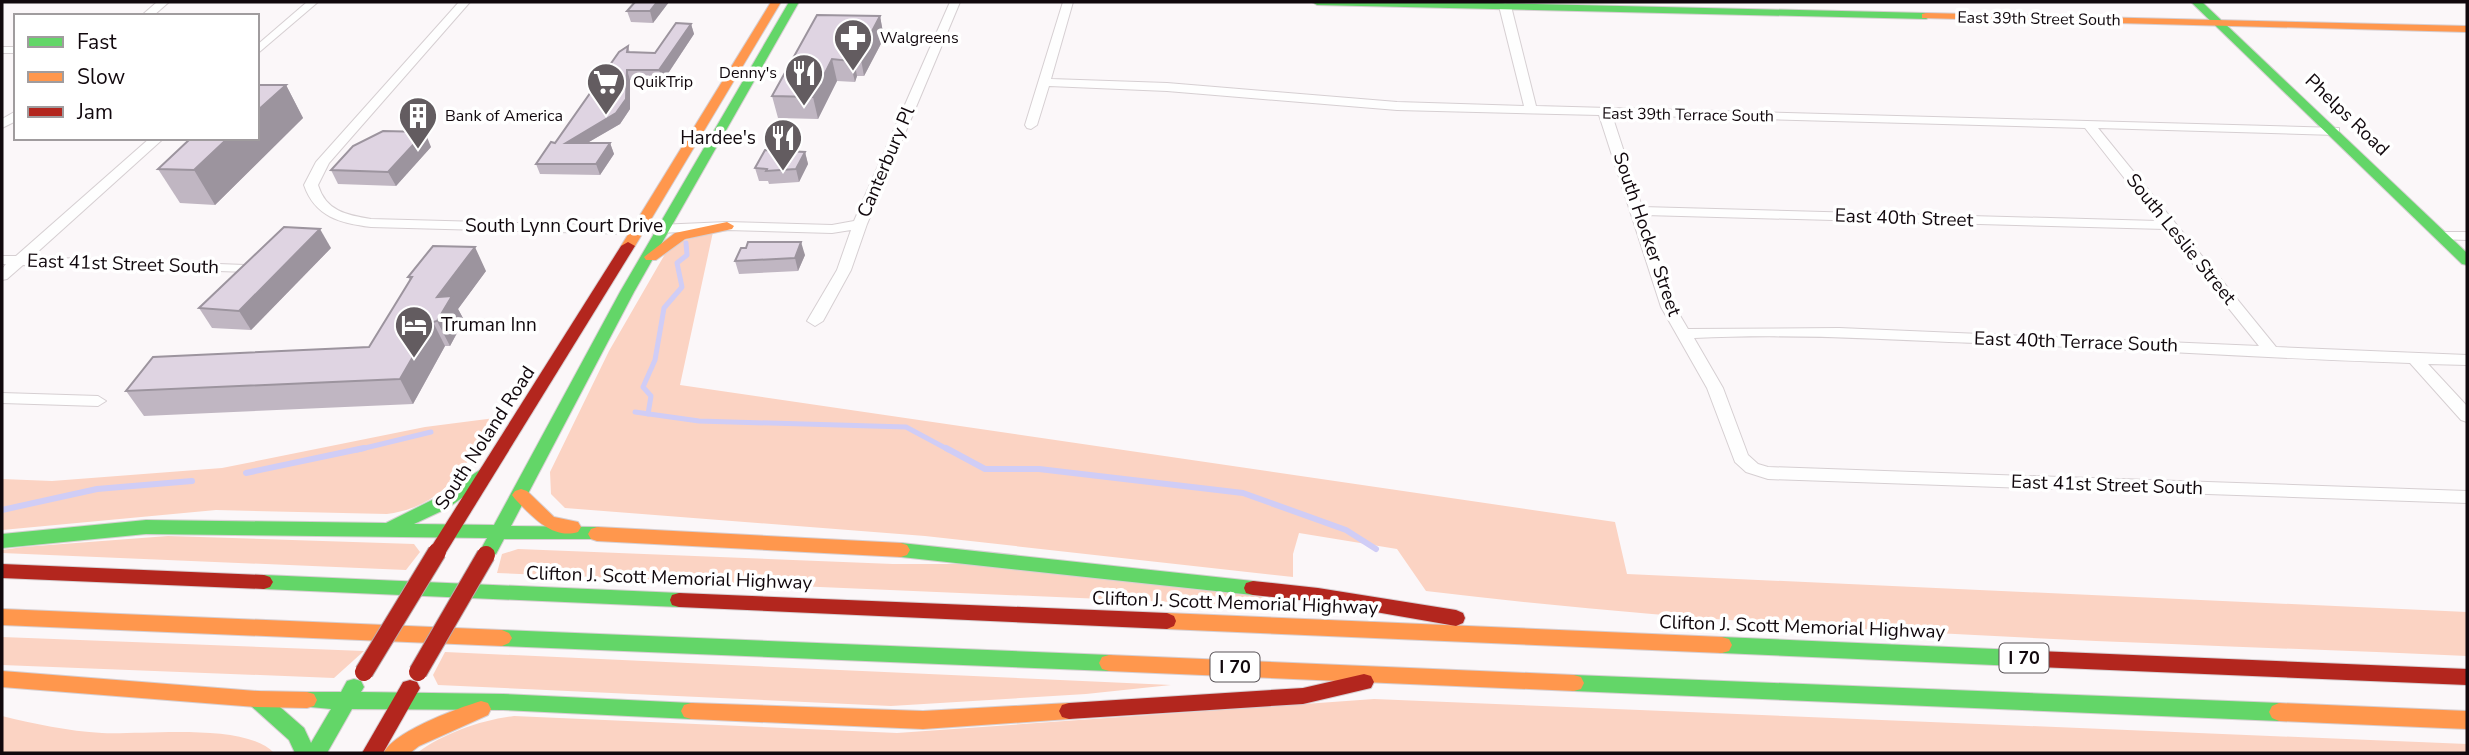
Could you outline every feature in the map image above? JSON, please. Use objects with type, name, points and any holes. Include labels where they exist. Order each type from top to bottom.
[{"type":"main road","name":"South Noland Road","points":[[316,753],[776,2]]},
{"type":"main road","points":[[372,753],[500,533],[667,221],[794,2]]},
{"type":"main road","name":"East 39th Street South","points":[[1317,2],[2467,29]]},
{"type":"main road","name":"Phelps Road","points":[[2196,2],[2335,131],[2467,261]]},
{"type":"main road","points":[[645,261],[680,236],[727,226]]},
{"type":"main road","points":[[381,531],[438,507],[486,472]]},
{"type":"main road","points":[[521,495],[549,522],[602,534]]},
{"type":"main road","points":[[2,541],[158,527],[602,534],[875,547],[1318,596],[1580,639]]},
{"type":"main road","name":"Clifton J. Scott Memorial Highway","points":[[2,571],[2467,677]]},
{"type":"main road","name":"I 70","points":[[2,617],[2467,720]]},
{"type":"main road","points":[[2,679],[257,699],[503,702],[923,720],[1303,696],[1397,674]]},
{"type":"main road","points":[[257,699],[297,734],[305,753]]},
{"type":"main road","points":[[394,753],[412,740],[461,716],[503,702]]},
{"type":"street","points":[[149,14],[164,2]]},
{"type":"street","points":[[259,49],[313,2]]},
{"type":"street","name":"South Lynn Court Drive","points":[[465,2],[323,162],[311,185],[320,206],[337,218],[371,223],[635,230],[667,221],[832,218],[849,219],[860,224]]},
{"type":"street","name":"Canterbury Pl","points":[[815,321],[844,270],[860,224],[955,2]]},
{"type":"street","points":[[1031,125],[1068,2]]},
{"type":"street","points":[[1505,6],[1531,111]]},
{"type":"street","name":"East 39th Terrace South","points":[[1043,82],[1178,88],[1397,106],[2335,131]]},
{"type":"street","name":"South Hocker Street","points":[[1605,113],[1668,307],[1715,388],[1736,450],[1747,466]]},
{"type":"street","name":"South Leslie Street","points":[[2089,125],[2273,354]]},
{"type":"street","points":[[2,276],[156,140]]},
{"type":"street","name":"East 40th Street","points":[[1637,211],[2170,225]]},
{"type":"street","name":"South Lynn Court Drive","points":[[645,216],[667,221],[727,226],[832,229],[860,224]]},
{"type":"street","points":[[2442,236],[2467,236]]},
{"type":"street","name":"East 41st Street South","points":[[2,260],[245,269]]},
{"type":"street","name":"East 40th Terrace South","points":[[1684,334],[1756,330],[2131,342],[2273,354],[2467,360]]},
{"type":"street","points":[[2415,359],[2467,416]]},
{"type":"street","points":[[2,398],[98,401]]},
{"type":"street","name":"East 41st Street South","points":[[1747,466],[1768,473],[2467,497]]},
{"type":"shaded area","points":[[713,232],[680,385],[1615,522],[1627,574],[2467,612],[2467,656],[1946,634],[1685,617],[1556,605],[1426,591],[1397,549],[1299,533],[1293,554],[1293,577],[925,536],[565,508],[551,494],[550,472],[609,351],[665,254],[679,242]]},
{"type":"shaded area","points":[[495,418],[464,466],[440,492],[425,502],[387,514],[216,510],[2,530],[2,479],[52,481],[222,468],[425,427]]},
{"type":"shaded area","points":[[168,536],[414,544],[420,552],[406,570],[2,553],[2,550],[23,547]]},
{"type":"shaded area","points":[[518,549],[893,564],[991,564],[1265,597],[1264,606],[497,573],[502,554]]},
{"type":"shaded area","points":[[2,637],[364,651],[334,678],[2,665]]},
{"type":"shaded area","points":[[445,652],[1171,685],[1086,694],[891,706],[438,685],[433,675]]},
{"type":"shaded area","points":[[1374,699],[2467,744],[2467,753],[417,753],[463,728],[514,716],[897,733]]},
{"type":"shaded area","points":[[2,716],[89,732],[193,732],[241,737],[260,743],[274,753],[2,753]]},
{"type":"building","points":[[635,2],[657,2],[650,11],[627,11]]},
{"type":"building","points":[[817,15],[880,16],[860,54],[853,54],[850,61],[832,59],[813,97],[772,96]]},
{"type":"building","points":[[676,23],[691,24],[659,70],[627,70],[626,99],[616,113],[566,143],[610,143],[596,164],[536,164],[551,142],[555,143],[619,52],[628,46],[627,52],[655,53]]},
{"type":"building","points":[[259,85],[286,85],[259,109]]},
{"type":"building","points":[[383,131],[425,132],[388,172],[331,170],[353,146]]},
{"type":"building","points":[[189,140],[226,140],[194,170],[158,169]]},
{"type":"building","points":[[765,150],[805,152],[796,169],[766,171],[767,169],[755,168]]},
{"type":"building","points":[[284,227],[320,229],[239,311],[199,308]]},
{"type":"building","points":[[748,242],[801,242],[795,258],[735,261],[741,248],[746,248]]},
{"type":"building","points":[[433,246],[475,247],[437,297],[452,296],[437,321],[433,322],[400,379],[126,391],[153,357],[369,347],[412,277],[408,277]]},
{"type":"waterway","points":[[648,414],[651,396],[643,387],[655,360],[664,308],[682,287],[677,263],[687,255],[686,243]]},
{"type":"waterway","points":[[635,412],[648,414]]},
{"type":"waterway","points":[[648,414],[699,421],[906,427],[949,450]]},
{"type":"waterway","points":[[357,450],[431,432]]},
{"type":"waterway","points":[[246,473],[364,448]]},
{"type":"waterway","points":[[946,448],[985,469],[1039,469],[1243,493],[1346,530],[1376,549]]},
{"type":"waterway","points":[[2,510],[97,489],[192,481]]},
{"type":"traffic: fast","points":[[490,549],[627,292],[794,2]]},
{"type":"traffic: fast","points":[[1317,2],[1926,16]]},
{"type":"traffic: fast","points":[[2196,2],[2467,261]]},
{"type":"traffic: fast","points":[[393,526],[442,503],[486,472]]},
{"type":"traffic: fast","points":[[2,541],[146,527],[209,526],[597,534]]},
{"type":"traffic: fast","points":[[901,550],[1253,588]]},
{"type":"traffic: fast","points":[[264,582],[679,600]]},
{"type":"traffic: fast","points":[[502,638],[1109,663]]},
{"type":"traffic: fast","points":[[1722,645],[2038,659]]},
{"type":"traffic: fast","points":[[1574,683],[2279,712]]},
{"type":"traffic: fast","points":[[316,753],[354,687]]},
{"type":"traffic: fast","points":[[257,699],[297,734],[305,753]]},
{"type":"traffic: fast","points":[[307,700],[503,702],[691,711]]},
{"type":"traffic: slow","points":[[628,246],[776,2]]},
{"type":"traffic: slow","points":[[1926,16],[2467,29]]},
{"type":"traffic: slow","points":[[651,257],[680,236],[727,226]]},
{"type":"traffic: slow","points":[[521,495],[549,522],[572,527]]},
{"type":"traffic: slow","points":[[597,534],[901,550]]},
{"type":"traffic: slow","points":[[2,617],[502,638]]},
{"type":"traffic: slow","points":[[1167,621],[1722,645]]},
{"type":"traffic: slow","points":[[1109,663],[1574,683]]},
{"type":"traffic: slow","points":[[2,679],[257,699],[307,700]]},
{"type":"traffic: slow","points":[[394,753],[412,740],[481,709]]},
{"type":"traffic: slow","points":[[691,711],[923,720],[1069,711]]},
{"type":"traffic: slow","points":[[2279,712],[2467,720]]},
{"type":"traffic: jam","points":[[439,549],[628,246]]},
{"type":"traffic: jam","points":[[364,672],[437,552]]},
{"type":"traffic: jam","points":[[418,672],[486,555]]},
{"type":"traffic: jam","points":[[2,571],[264,582]]},
{"type":"traffic: jam","points":[[1253,588],[1318,595],[1456,618]]},
{"type":"traffic: jam","points":[[679,600],[1167,621]]},
{"type":"traffic: jam","points":[[2038,659],[2467,677]]},
{"type":"traffic: jam","points":[[1069,711],[1303,696],[1364,682]]},
{"type":"traffic: jam","points":[[372,753],[410,688]]},
{"type":"place","name":"Walgreens","points":[[853,72]]},
{"type":"place","name":"Denny's","points":[[804,107]]},
{"type":"place","name":"QuikTrip","points":[[606,116]]},
{"type":"place","name":"Bank of America","points":[[418,150]]},
{"type":"place","name":"Hardee's","points":[[783,172]]},
{"type":"place","name":"Truman Inn","points":[[414,359]]}]
